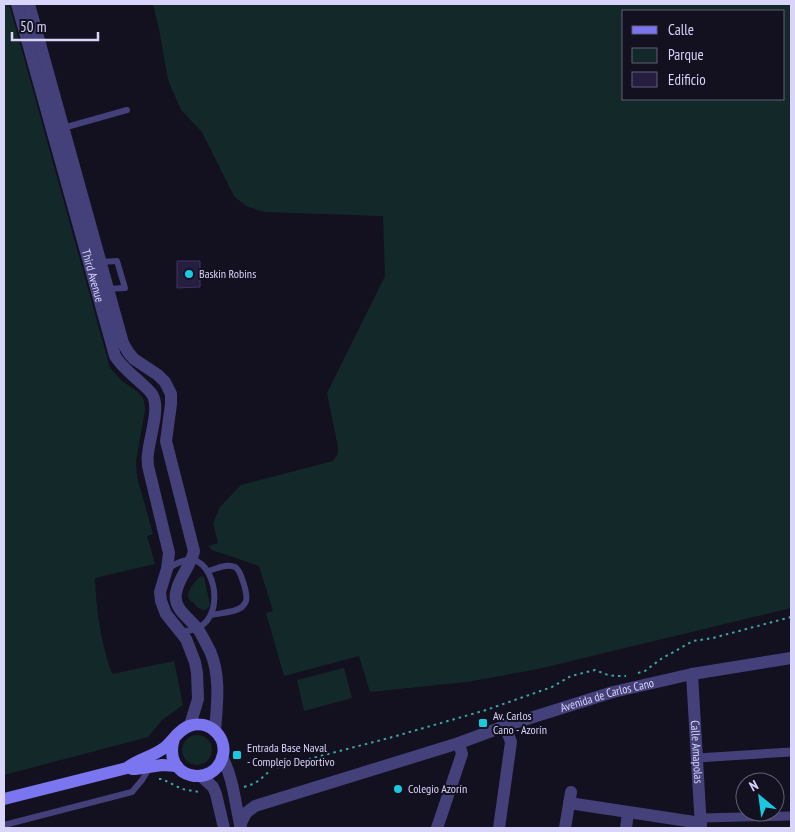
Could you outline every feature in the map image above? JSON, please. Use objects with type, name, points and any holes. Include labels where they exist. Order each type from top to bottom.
[{"type":"main road","points":[[127,768],[135,762],[152,756],[164,748],[178,733],[190,725],[197,724],[210,728],[220,737],[224,750],[219,764],[208,774],[201,776],[186,773],[177,766],[174,760],[172,746],[174,739]]},
{"type":"main road","points":[[4,799],[127,768],[135,769],[162,765],[177,766]]},
{"type":"street","name":"Third Avenue","points":[[17,4],[96,264]]},
{"type":"street","name":"Third Avenue","points":[[29,4],[63,128],[102,288],[115,356],[126,370],[148,389],[153,395],[155,402],[147,456],[168,553],[167,569],[160,592],[161,602],[166,614],[186,639],[197,673],[198,699],[190,725]]},
{"type":"street","name":"Third Avenue","points":[[102,288],[128,352],[134,359],[158,375],[165,382],[171,394],[166,441],[190,531],[194,551],[193,560]]},
{"type":"street","points":[[193,560],[179,584],[176,593],[176,603],[181,612],[198,629],[210,652],[217,688],[215,732]]},
{"type":"street","name":"Avenida de Carlos Cano","points":[[255,806],[459,743],[505,726],[613,692],[692,674],[791,658]]},
{"type":"street","name":"Calle Amapolas","points":[[692,674],[701,823]]},
{"type":"street","points":[[498,828],[511,742],[505,726]]},
{"type":"street","points":[[437,828],[462,754],[459,743]]},
{"type":"street","points":[[697,758],[791,752]]},
{"type":"street","points":[[222,757],[238,792],[255,806],[246,813],[241,826]]},
{"type":"street","points":[[201,776],[213,787],[224,828]]},
{"type":"street","points":[[238,792],[235,803],[241,826]]},
{"type":"street","points":[[566,828],[570,798],[628,813],[701,823],[791,816]]},
{"type":"street","points":[[626,828],[628,813]]},
{"type":"lane","points":[[63,128],[127,110]]},
{"type":"lane","points":[[96,264],[117,261],[125,288],[102,288]]},
{"type":"lane","points":[[167,569],[181,561],[193,560],[208,571],[214,590],[215,605],[208,622],[198,629],[179,631]]},
{"type":"lane","points":[[208,571],[225,566],[234,567],[239,571],[247,594],[246,601],[242,607],[211,615]]},
{"type":"lane","points":[[4,825],[132,792],[150,767]]},
{"type":"path","points":[[638,673],[645,671],[660,659],[693,641],[713,638],[791,617]]},
{"type":"path","points":[[238,792],[257,782],[271,768],[389,738],[486,710],[552,687],[571,676],[595,670],[608,675],[630,676]]},
{"type":"green space","points":[[4,4],[9,4],[110,368],[122,381],[138,392],[144,400],[145,410],[136,461],[137,477],[153,534],[147,536],[155,564],[95,578],[98,615],[105,651],[112,674],[174,661],[183,705],[162,720],[148,737],[4,775]]},
{"type":"green space","points":[[153,4],[791,4],[791,608],[538,669],[467,682],[370,692],[359,656],[284,676],[266,613],[273,611],[259,566],[212,550],[208,546],[218,543],[213,523],[220,507],[241,485],[333,461],[338,454],[327,393],[385,276],[383,216],[264,212],[246,206],[234,196],[202,132],[181,110],[168,80]]},
{"type":"green space","points":[[201,576],[204,577],[210,605],[204,610],[198,608],[188,597],[190,588]]},
{"type":"green space","points":[[344,668],[352,698],[304,711],[297,680]]},
{"type":"green space","points":[[197,735],[208,739],[212,750],[208,761],[197,765],[186,761],[182,750],[186,739]]},
{"type":"building","name":"Baskin Robins","points":[[177,261],[200,261],[200,287],[177,288]]},
{"type":"place","name":"Baskin Robins","points":[[189,274]]},
{"type":"place","name":"Av. Carlos Cano - Azorín","points":[[483,723]]},
{"type":"place","name":"Entrada Base Naval - Complejo Deportivo","points":[[237,755]]},
{"type":"place","name":"Colegio Azorín","points":[[398,789]]}]
